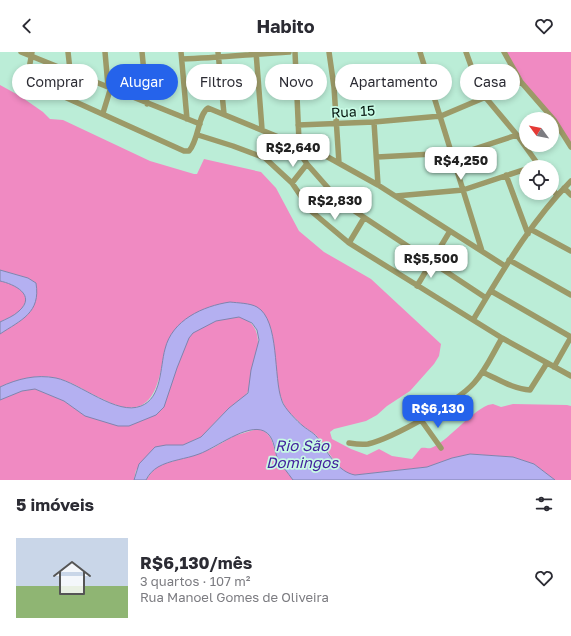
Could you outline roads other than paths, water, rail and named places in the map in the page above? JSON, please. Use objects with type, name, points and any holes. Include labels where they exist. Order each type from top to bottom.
[{"type":"street","points":[[21,52],[32,54],[56,64]]},
{"type":"street","points":[[68,52],[69,64]]},
{"type":"street","points":[[105,52],[106,64]]},
{"type":"street","points":[[142,52],[146,104]]},
{"type":"street","points":[[181,52],[187,119]]},
{"type":"street","points":[[182,59],[218,55],[289,52]]},
{"type":"street","points":[[295,52],[298,125],[296,142],[307,164],[337,198],[364,218],[486,298]]},
{"type":"street","points":[[329,52],[334,87],[339,163]]},
{"type":"street","points":[[420,52],[424,64]]},
{"type":"street","points":[[466,52],[471,64]]},
{"type":"street","points":[[504,52],[521,82],[554,120],[571,147]]},
{"type":"street","points":[[256,53],[262,129]]},
{"type":"street","points":[[32,54],[27,79],[188,152],[194,145],[206,109],[211,108],[296,142],[339,163],[378,185],[505,266]]},
{"type":"street","points":[[218,55],[224,114]]},
{"type":"street","points":[[103,113],[106,100]]},
{"type":"street","points":[[138,100],[200,124]]},
{"type":"street","points":[[436,100],[482,252]]},
{"type":"street","name":"Rua 15","points":[[298,125],[374,122],[441,116],[481,100]]},
{"type":"street","points":[[488,100],[518,135],[535,160]]},
{"type":"street","points":[[374,122],[378,185]]},
{"type":"street","points":[[198,135],[265,158],[292,183],[311,211],[348,243],[502,338],[571,376]]},
{"type":"street","points":[[377,157],[452,155],[518,135]]},
{"type":"street","points":[[292,183],[307,164]]},
{"type":"street","points":[[396,196],[463,190],[519,171]]},
{"type":"street","points":[[506,175],[530,232],[571,251]]},
{"type":"street","points":[[559,194],[571,181]]},
{"type":"street","points":[[564,188],[571,195]]},
{"type":"street","points":[[473,320],[508,260],[554,200]]},
{"type":"street","points":[[348,243],[364,218]]},
{"type":"street","points":[[416,286],[450,231]]},
{"type":"street","points":[[508,260],[571,295]]},
{"type":"street","points":[[491,291],[571,337],[554,367]]},
{"type":"street","points":[[349,443],[368,444],[421,420],[471,386],[482,372],[502,338]]},
{"type":"street","points":[[482,372],[521,389],[530,390],[547,363]]},
{"type":"street","points":[[421,420],[440,448]]},
{"type":"water","points":[[0,270],[28,278],[36,283],[37,293],[32,309],[28,314],[22,320],[0,334],[0,322],[17,313],[24,305],[26,300],[22,291],[6,282],[0,281]]},
{"type":"water","name":"Rio São Domingos","points":[[230,302],[257,307],[264,314],[273,336],[279,391],[283,404],[303,426],[316,436],[330,456],[343,470],[355,475],[427,467],[452,458],[470,454],[513,457],[534,464],[555,480],[293,480],[277,457],[270,436],[264,431],[257,429],[240,433],[199,454],[158,467],[148,476],[146,480],[134,480],[139,464],[155,447],[166,445],[183,445],[201,437],[229,408],[248,393],[251,370],[259,340],[257,330],[252,323],[239,317],[216,321],[193,333],[189,338],[177,368],[164,407],[156,415],[129,426],[118,426],[85,416],[64,401],[35,389],[22,391],[0,400],[0,387],[34,377],[49,377],[66,381],[98,398],[121,407],[131,408],[141,406],[148,402],[157,389],[165,349],[174,330],[182,322],[199,311]]}]
